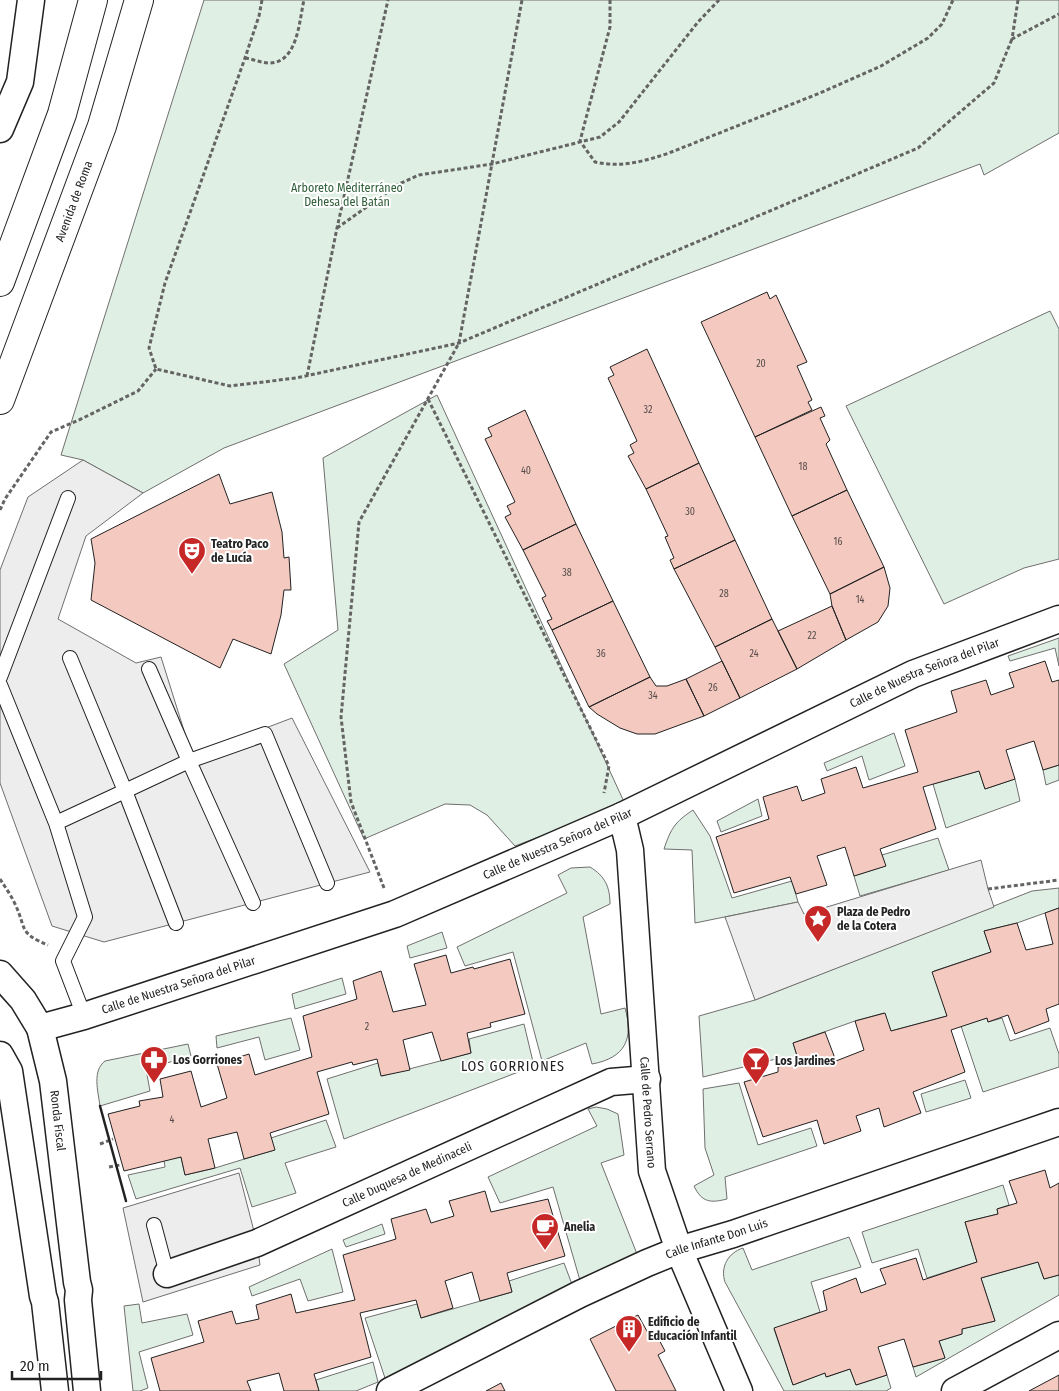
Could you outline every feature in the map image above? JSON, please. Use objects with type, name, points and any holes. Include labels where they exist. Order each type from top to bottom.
[{"type":"main road","points":[[0,282],[62,114],[93,0]]},
{"type":"main road","name":"Avenida de Roma","points":[[0,400],[102,126],[139,0]]},
{"type":"street","points":[[0,129],[20,82],[32,0]]},
{"type":"street","name":"Calle de Nuestra Señora del Pilar","points":[[40,1028],[84,1016],[395,914],[622,816],[912,674],[1059,619]]},
{"type":"street","name":"Calle de Pedro Serrano","points":[[622,816],[630,850],[652,1171],[678,1250],[739,1391]]},
{"type":"street","name":"Ronda Fiscal","points":[[0,974],[23,1000],[40,1028],[53,1081],[87,1391]]},
{"type":"street","points":[[0,1056],[8,1071],[44,1295],[55,1391]]},
{"type":"street","name":"Calle Duquesa de Medinaceli","points":[[167,1274],[257,1243],[611,1082],[646,1078]]},
{"type":"street","name":"Calle Infante Don Luis","points":[[390,1391],[580,1294],[678,1250],[732,1234],[1059,1122]]},
{"type":"street","points":[[44,1295],[56,1310],[62,1311],[69,1309],[77,1291]]},
{"type":"street","points":[[955,1391],[1059,1335]]},
{"type":"lane","points":[[0,677],[68,498]]},
{"type":"lane","points":[[70,658],[125,791],[176,923]]},
{"type":"lane","points":[[150,669],[189,761],[253,902]]},
{"type":"lane","points":[[0,685],[56,823],[85,917],[63,961],[84,1016]]},
{"type":"lane","points":[[56,823],[189,761],[265,734],[327,883]]},
{"type":"lane","points":[[154,1225],[167,1274]]},
{"type":"path","points":[[156,369],[149,348],[165,283],[246,58],[262,0]]},
{"type":"path","points":[[246,58],[270,63],[286,57],[293,48],[304,0]]},
{"type":"path","points":[[307,376],[337,228],[388,0]]},
{"type":"path","points":[[395,914],[351,802],[341,717],[358,522],[459,343],[522,0]]},
{"type":"path","points":[[580,141],[610,27],[610,0]]},
{"type":"path","points":[[337,228],[399,184],[419,175],[492,164],[600,137],[620,122],[698,22],[719,0]]},
{"type":"path","points":[[580,141],[595,162],[609,165],[648,160],[669,153],[820,93],[881,66],[928,38],[942,24],[953,0]]},
{"type":"path","points":[[156,369],[230,386],[307,376],[459,343],[918,148],[994,83],[1012,39],[1018,0]]},
{"type":"path","points":[[1012,39],[1059,14]]},
{"type":"path","points":[[0,510],[4,499],[51,432],[138,391],[156,369]]},
{"type":"path","points":[[428,398],[609,766],[598,827]]},
{"type":"path","points":[[0,879],[14,903],[24,931],[32,938],[68,952]]},
{"type":"path","points":[[988,889],[1059,880]]},
{"type":"path","points":[[100,1144],[113,1139]]},
{"type":"path","points":[[109,1167],[120,1165]]},
{"type":"green space","name":"Arboreto Mediterráneo Dehesa del Batán","points":[[204,0],[1059,0],[1059,133],[984,175],[980,164],[224,448],[143,493],[83,460],[61,455]]},
{"type":"green space","points":[[1050,311],[1059,329],[1059,559],[1024,568],[944,604],[846,406]]},
{"type":"green space","points":[[437,395],[625,804],[515,846],[487,815],[470,805],[445,804],[364,839],[284,664],[338,630],[323,458]]},
{"type":"green space","points":[[1059,638],[1059,666],[1055,648],[1010,661],[1008,656]]},
{"type":"green space","points":[[894,733],[905,766],[869,780],[862,756],[827,771],[824,763]]},
{"type":"green space","points":[[1059,765],[1059,780],[1046,785],[1043,770]]},
{"type":"green space","points":[[979,771],[985,789],[1015,779],[1020,801],[946,828],[933,784]]},
{"type":"green space","points":[[758,799],[762,816],[721,832],[717,821]]},
{"type":"green space","points":[[693,810],[710,836],[732,898],[792,881],[798,902],[695,923],[692,850],[664,849],[674,826]]},
{"type":"green space","points":[[938,838],[949,870],[860,896],[854,876],[885,866],[882,855]]},
{"type":"green space","points":[[590,867],[606,882],[610,898],[610,904],[583,917],[601,1014],[625,1008],[628,1019],[627,1038],[619,1052],[603,1061],[592,1064],[586,1043],[542,1061],[513,952],[465,966],[457,947],[567,893],[558,875],[571,868]]},
{"type":"green space","points":[[1059,888],[1059,908],[1017,923],[984,931],[991,952],[934,971],[947,1016],[891,1031],[884,1013],[793,1043],[799,1062],[782,1066],[780,1058],[703,1077],[699,1016],[755,1000],[1032,891]]},
{"type":"green space","points":[[442,932],[447,948],[410,958],[407,946]]},
{"type":"green space","points":[[342,978],[346,994],[295,1009],[292,994]]},
{"type":"green space","points":[[291,1018],[300,1050],[265,1060],[259,1037],[217,1048],[216,1036]]},
{"type":"green space","points":[[987,1018],[988,1022],[1002,1018],[1010,1041],[1050,1028],[1059,1054],[1059,1067],[983,1092],[961,1026]]},
{"type":"green space","points":[[524,1024],[534,1066],[344,1139],[327,1079],[378,1063],[382,1076],[471,1053],[469,1039]]},
{"type":"green space","points":[[188,1044],[191,1056],[146,1069],[150,1091],[100,1106],[97,1076],[98,1070],[105,1061]]},
{"type":"green space","points":[[965,1080],[971,1098],[926,1112],[921,1094]]},
{"type":"green space","points":[[739,1083],[758,1145],[811,1128],[817,1146],[725,1177],[727,1199],[712,1201],[704,1199],[694,1186],[714,1175],[705,1148],[703,1089]]},
{"type":"green space","points":[[596,1107],[618,1114],[624,1155],[601,1163],[639,1259],[581,1284],[553,1187],[500,1203],[488,1177],[597,1126],[588,1109]]},
{"type":"green space","points":[[326,1120],[336,1147],[285,1163],[296,1193],[252,1207],[240,1168],[136,1199],[128,1175],[165,1167],[164,1160],[181,1157],[185,1175],[215,1168],[274,1150],[271,1138]]},
{"type":"green space","points":[[1003,1185],[1009,1205],[997,1209],[998,1214],[965,1222],[977,1262],[927,1278],[918,1249],[872,1263],[862,1232]]},
{"type":"green space","points":[[382,1224],[385,1234],[346,1247],[343,1240]]},
{"type":"green space","points":[[849,1237],[861,1267],[811,1282],[820,1312],[774,1329],[793,1385],[825,1373],[827,1377],[850,1369],[856,1385],[887,1375],[891,1388],[886,1391],[784,1391],[725,1282],[724,1271],[726,1261],[733,1253],[743,1248],[752,1270]]},
{"type":"green space","points":[[332,1249],[343,1292],[308,1301],[300,1279],[252,1296],[249,1287]]},
{"type":"green space","points":[[1038,1262],[1044,1279],[1059,1275],[1059,1295],[916,1377],[913,1367],[945,1358],[939,1341],[962,1334],[962,1329],[995,1321],[981,1278]]},
{"type":"green space","points":[[564,1263],[573,1287],[386,1381],[365,1318],[417,1304],[421,1318],[512,1292],[509,1281]]},
{"type":"green space","points":[[139,1304],[142,1323],[187,1314],[193,1335],[139,1352],[148,1388],[133,1391],[124,1306]]},
{"type":"green space","points":[[373,1362],[378,1382],[356,1391],[319,1391],[316,1380]]},
{"type":"shaded area","points":[[83,460],[143,493],[86,536],[58,619],[136,663],[161,657],[192,756],[292,718],[370,872],[104,942],[52,926],[0,783],[0,570],[28,497]]},
{"type":"shaded area","name":"Plaza de Pedro de la Cotera","points":[[981,860],[994,907],[755,1000],[725,917],[798,902],[804,914]]},
{"type":"shaded area","points":[[239,1173],[257,1243],[260,1265],[143,1302],[123,1208]]},
{"type":"building","points":[[767,292],[770,299],[776,295],[807,362],[797,366],[812,400],[808,402],[812,410],[755,437],[701,322]]},
{"type":"building","points":[[647,349],[699,463],[646,489],[628,456],[634,453],[630,445],[637,441],[608,378],[614,375],[610,367]]},
{"type":"building","points":[[821,407],[825,416],[820,418],[830,440],[826,444],[847,490],[792,516],[755,437]]},
{"type":"building","points":[[525,410],[576,524],[523,550],[505,517],[511,514],[507,506],[515,502],[485,439],[492,436],[488,428]]},
{"type":"building","points":[[699,463],[735,540],[674,569],[670,560],[674,558],[665,537],[668,536],[646,489]]},
{"type":"building","name":"Teatro Paco de Lucía","points":[[219,474],[230,504],[272,492],[282,532],[284,558],[289,557],[291,590],[284,590],[281,615],[271,654],[233,639],[220,668],[91,600],[95,563],[91,539]]},
{"type":"building","points":[[847,490],[884,567],[830,594],[792,516]]},
{"type":"building","points":[[576,524],[613,601],[552,630],[547,621],[552,619],[542,598],[546,596],[523,550]]},
{"type":"building","points":[[735,540],[772,619],[715,647],[674,569]]},
{"type":"building","points":[[884,567],[890,588],[888,606],[878,622],[846,640],[832,606],[830,594]]},
{"type":"building","points":[[613,601],[650,677],[589,707],[552,630]]},
{"type":"building","points":[[832,606],[846,640],[797,669],[778,631]]},
{"type":"building","points":[[772,619],[797,669],[740,698],[715,647]]},
{"type":"building","points":[[722,661],[740,698],[704,716],[686,679]]},
{"type":"building","points":[[1045,661],[1052,682],[1059,680],[1059,765],[1043,770],[1034,741],[1006,750],[1015,779],[985,789],[979,771],[923,787],[936,829],[880,849],[886,866],[854,876],[845,847],[817,856],[827,885],[796,894],[790,877],[734,893],[716,837],[769,819],[763,797],[797,786],[802,801],[825,793],[821,779],[856,767],[863,788],[918,772],[905,730],[957,712],[951,691],[986,680],[991,695],[1014,687],[1009,673]]},
{"type":"building","points":[[650,677],[656,686],[667,686],[686,679],[704,716],[655,734],[637,734],[620,728],[589,707]]},
{"type":"building","points":[[1059,908],[1059,1004],[1046,1009],[1049,1021],[1015,1034],[1008,1015],[988,1022],[987,1018],[951,1030],[965,1072],[913,1092],[921,1113],[884,1127],[879,1108],[856,1116],[861,1131],[824,1144],[817,1120],[763,1137],[744,1082],[778,1072],[778,1067],[799,1062],[793,1043],[825,1032],[836,1061],[864,1050],[855,1021],[885,1013],[891,1031],[947,1016],[932,972],[991,952],[984,931],[1017,923],[1026,950],[1053,944],[1045,913]]},
{"type":"building","points":[[446,955],[451,973],[510,959],[525,1014],[490,1023],[491,1027],[467,1033],[471,1053],[441,1061],[432,1032],[403,1040],[410,1070],[381,1076],[377,1059],[353,1065],[352,1062],[317,1072],[329,1114],[270,1133],[275,1150],[244,1159],[237,1132],[208,1139],[215,1168],[185,1175],[181,1157],[124,1171],[108,1114],[140,1106],[139,1101],[163,1097],[160,1079],[191,1071],[201,1107],[227,1098],[217,1064],[249,1054],[255,1075],[312,1057],[303,1016],[357,999],[353,981],[381,971],[393,1012],[426,1005],[414,964]]},
{"type":"building","points":[[1045,1170],[1050,1188],[1059,1183],[1059,1275],[1044,1279],[1038,1262],[981,1278],[995,1321],[962,1329],[962,1334],[939,1341],[945,1358],[913,1367],[904,1339],[878,1347],[887,1375],[856,1385],[850,1369],[826,1377],[825,1373],[793,1385],[774,1328],[827,1310],[823,1291],[856,1278],[861,1293],[886,1284],[880,1269],[916,1258],[923,1280],[977,1262],[965,1222],[998,1214],[997,1209],[1017,1203],[1009,1181]]},
{"type":"building","points":[[485,1191],[491,1212],[548,1199],[565,1256],[507,1273],[512,1292],[480,1301],[472,1272],[445,1281],[453,1308],[421,1318],[416,1300],[360,1313],[371,1357],[314,1374],[319,1391],[284,1391],[279,1373],[247,1381],[251,1391],[160,1391],[151,1358],[204,1342],[198,1321],[232,1311],[236,1324],[259,1319],[256,1305],[291,1294],[296,1313],[355,1300],[343,1255],[396,1239],[391,1219],[426,1209],[431,1223],[454,1216],[449,1201]]},
{"type":"building","name":"Edificio de Educación Infantil","points":[[638,1315],[648,1333],[654,1330],[665,1351],[658,1355],[676,1391],[616,1391],[590,1339]]},
{"type":"building","points":[[1059,1375],[1059,1391],[1029,1391]]},
{"type":"building","points":[[501,1383],[505,1391],[486,1391]]},
{"type":"wall","points":[[100,1106],[126,1201]]},
{"type":"place","name":"Teatro Paco de Lucía","points":[[192,575]]},
{"type":"place","name":"Plaza de Pedro de la Cotera","points":[[818,943]]},
{"type":"place","name":"Los Gorriones","points":[[154,1084]]},
{"type":"place","name":"Los Jardines","points":[[756,1085]]},
{"type":"place","name":"Anelia","points":[[545,1251]]},
{"type":"place","name":"Edificio de Educación Infantil","points":[[629,1353]]},
{"type":"district","name":"LOS GORRIONES","points":[[513,1066]]}]
